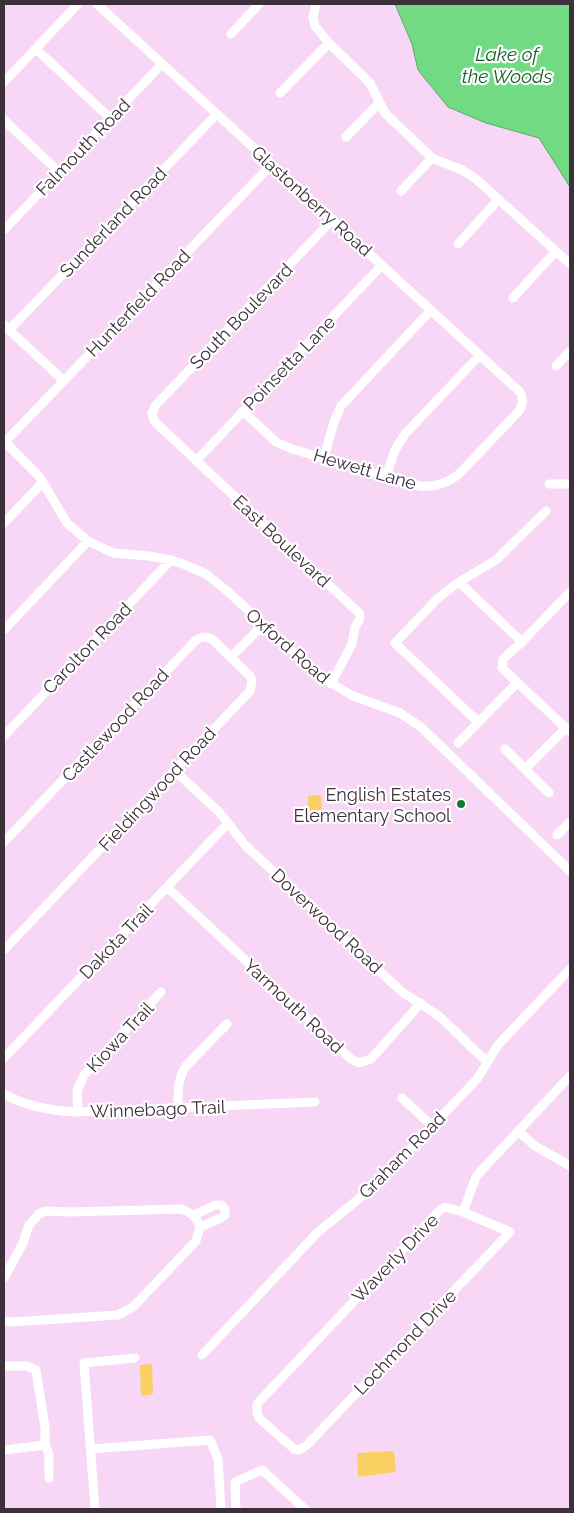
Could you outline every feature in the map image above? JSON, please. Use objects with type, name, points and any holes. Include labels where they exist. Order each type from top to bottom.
[{"type":"street","points":[[4,82],[78,4]]},
{"type":"street","name":"Glastonberry Road","points":[[97,4],[270,165],[333,219],[520,392],[523,402]]},
{"type":"street","points":[[231,34],[259,4]]},
{"type":"street","points":[[316,4],[313,18],[315,26],[329,43],[370,83],[385,113],[432,158],[462,170],[476,179],[570,264]]},
{"type":"street","points":[[280,93],[329,43]]},
{"type":"street","points":[[36,49],[110,118]]},
{"type":"street","name":"Falmouth Road","points":[[5,226],[161,65]]},
{"type":"street","points":[[346,137],[379,103]]},
{"type":"street","name":"Sunderland Road","points":[[6,327],[216,115]]},
{"type":"street","points":[[4,120],[59,172]]},
{"type":"street","points":[[401,191],[432,158]]},
{"type":"street","name":"Hunterfield Road","points":[[4,441],[64,381],[270,165]]},
{"type":"street","points":[[458,244],[499,199]]},
{"type":"street","name":"South Boulevard","points":[[152,414],[155,406],[333,219]]},
{"type":"street","points":[[513,298],[556,251]]},
{"type":"street","name":"Poinsetta Lane","points":[[196,461],[382,265]]},
{"type":"street","points":[[324,458],[334,422],[341,406],[431,310]]},
{"type":"street","points":[[6,327],[64,381]]},
{"type":"street","points":[[556,366],[570,352]]},
{"type":"street","points":[[386,476],[395,450],[405,434],[480,355]]},
{"type":"street","name":"Hewett Lane","points":[[243,411],[276,442],[292,449],[420,486],[430,487],[450,481],[459,474],[519,411],[523,402]]},
{"type":"street","name":"East Boulevard","points":[[152,414],[154,421],[360,614],[352,644],[330,684]]},
{"type":"street","name":"Oxford Road","points":[[4,441],[34,470],[67,523],[88,541],[113,552],[171,560],[195,569],[215,581],[330,684],[353,696],[393,709],[411,719],[570,871]]},
{"type":"street","points":[[4,523],[43,482]]},
{"type":"street","points":[[549,484],[570,484]]},
{"type":"street","points":[[478,722],[395,643],[438,598],[459,582],[496,560],[546,511]]},
{"type":"street","points":[[4,630],[88,541]]},
{"type":"street","name":"Carolton Road","points":[[4,736],[171,560]]},
{"type":"street","points":[[459,582],[522,642]]},
{"type":"street","points":[[525,769],[568,730],[502,668],[503,659],[570,592]]},
{"type":"street","points":[[231,658],[263,625]]},
{"type":"street","name":"Castlewood Road","points":[[4,842],[194,641],[200,637],[207,637],[231,658]]},
{"type":"street","name":"Fieldingwood Road","points":[[4,950],[252,688],[250,676],[231,658]]},
{"type":"street","points":[[458,743],[517,683]]},
{"type":"street","points":[[505,749],[549,792]]},
{"type":"street","name":"Doverwood Road","points":[[174,771],[219,812],[245,845],[402,992],[439,1016],[488,1062]]},
{"type":"street","points":[[557,835],[570,822]]},
{"type":"street","name":"Dakota Trail","points":[[4,1058],[228,823]]},
{"type":"street","name":"Yarmouth Road","points":[[167,887],[351,1059],[359,1063],[371,1059],[421,1004]]},
{"type":"street","name":"Graham Road","points":[[202,1355],[318,1232],[377,1184],[477,1079],[498,1045],[570,969]]},
{"type":"street","name":"Kiowa Trail","points":[[78,1112],[78,1091],[84,1075],[161,992]]},
{"type":"street","points":[[178,1108],[178,1082],[181,1074],[186,1066],[227,1024]]},
{"type":"street","name":"Waverly Drive","points":[[299,1450],[291,1447],[260,1419],[256,1409],[261,1399],[440,1210],[450,1207],[463,1212],[476,1177],[570,1076]]},
{"type":"street","name":"Winnebago Trail","points":[[4,1094],[32,1106],[78,1112],[315,1102]]},
{"type":"street","points":[[402,1098],[432,1126]]},
{"type":"street","points":[[518,1131],[535,1146],[570,1166]]},
{"type":"street","points":[[194,1215],[215,1205],[220,1205],[225,1209],[224,1216],[200,1227]]},
{"type":"street","points":[[4,1278],[20,1249],[33,1218],[46,1211],[70,1212],[181,1208],[194,1215],[200,1227],[196,1241],[126,1312],[118,1315],[4,1321]]},
{"type":"street","name":"Lochmond Drive","points":[[299,1450],[307,1445],[510,1232],[463,1212]]},
{"type":"street","points":[[95,1509],[84,1362],[135,1358]]},
{"type":"street","points":[[4,1366],[27,1366],[36,1370],[45,1428],[45,1445],[49,1454],[49,1478]]},
{"type":"street","points":[[91,1449],[210,1440],[218,1459],[221,1509]]},
{"type":"street","points":[[4,1450],[45,1445]]},
{"type":"street","points":[[220,1475],[235,1482],[262,1470],[305,1509]]},
{"type":"street","points":[[235,1482],[236,1509]]},
{"type":"shaded area","points":[[321,795],[322,810],[308,811],[308,796]]},
{"type":"shaded area","points":[[152,1364],[153,1394],[141,1396],[140,1365]]},
{"type":"shaded area","points":[[394,1451],[396,1472],[358,1477],[357,1453]]},
{"type":"water","name":"Lake of the Woods","points":[[395,4],[570,4],[570,187],[539,138],[486,123],[448,107],[418,70],[412,44]]},
{"type":"place","name":"English Estates Elementary School","points":[[461,804]]}]
